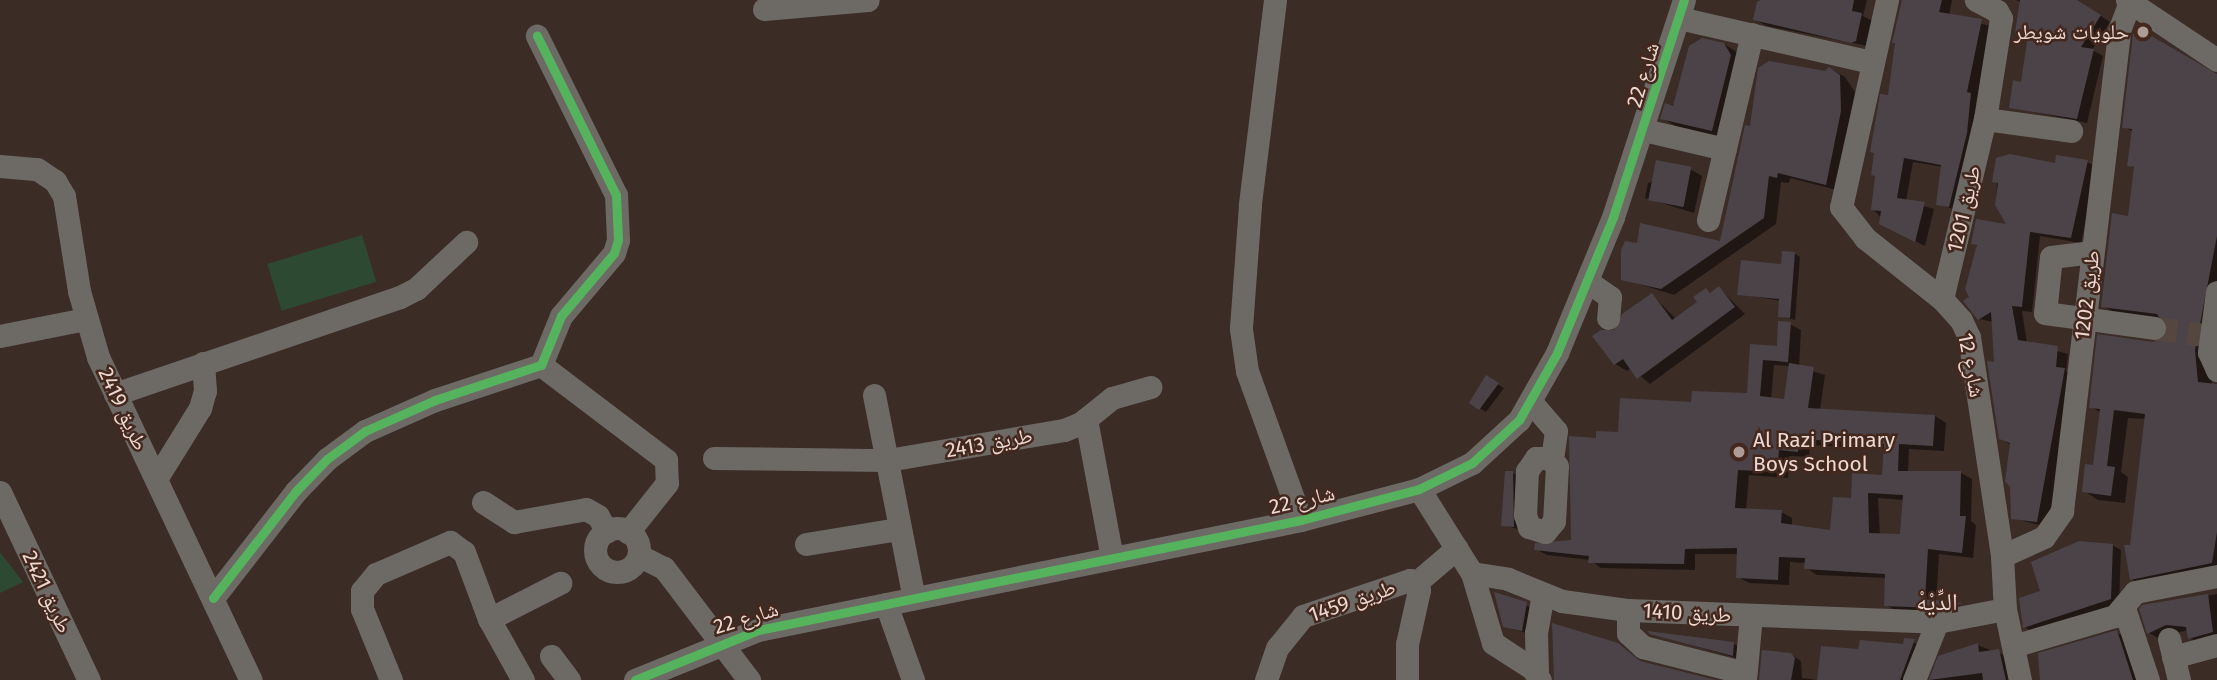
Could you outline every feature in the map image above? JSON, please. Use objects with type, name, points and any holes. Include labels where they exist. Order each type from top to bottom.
[{"type":"street","points":[[764,9],[868,0]]},
{"type":"street","points":[[1275,0],[1250,205],[1241,329],[1247,371],[1301,520]]},
{"type":"street","name":"شارع 12","points":[[1887,0],[1871,62],[1841,207],[1865,238],[1942,299],[1969,337],[1999,545],[2005,609],[2020,680]]},
{"type":"street","name":"طريق 1201","points":[[1942,299],[1985,119],[2001,18],[1997,11],[1976,0]]},
{"type":"street","points":[[2136,3],[2217,60]]},
{"type":"street","name":"طريق 1202","points":[[1999,545],[2044,537],[2062,511],[2118,48],[2136,3]]},
{"type":"street","points":[[1681,9],[1752,34],[1871,62]]},
{"type":"street","name":"شارع 22","points":[[635,680],[722,643],[789,623],[1301,520],[1419,489],[1454,474],[1489,450],[1531,402],[1587,281],[1644,130],[1681,9]]},
{"type":"street","points":[[1708,220],[1752,34]]},
{"type":"street","points":[[213,598],[296,491],[327,459],[365,431],[435,400],[541,365],[561,316],[614,253],[618,215],[608,173],[537,36]]},
{"type":"street","points":[[1985,119],[2071,131]]},
{"type":"street","points":[[1644,130],[1725,149]]},
{"type":"street","name":"طريق 2419","points":[[0,166],[37,169],[60,188],[85,319],[115,394],[251,680]]},
{"type":"street","points":[[115,394],[400,297],[416,289],[466,243]]},
{"type":"street","points":[[2092,252],[2053,255],[2043,307],[2049,317],[2154,328]]},
{"type":"street","points":[[1587,281],[1611,297],[1608,318]]},
{"type":"street","points":[[2217,292],[2208,335],[2209,352],[2217,370]]},
{"type":"street","points":[[0,336],[85,319]]},
{"type":"street","points":[[156,479],[200,408],[205,391],[203,363]]},
{"type":"street","points":[[541,365],[666,460],[667,483],[617,532],[594,545],[600,565],[625,569],[640,556]]},
{"type":"street","name":"طريق 2413","points":[[714,458],[888,460],[1064,430],[1086,419],[1112,398],[1150,387]]},
{"type":"street","points":[[874,395],[915,598]]},
{"type":"street","points":[[1531,402],[1556,431],[1552,459]]},
{"type":"street","points":[[1086,419],[1112,558]]},
{"type":"street","points":[[1419,489],[1472,573],[1493,643],[1538,676]]},
{"type":"street","name":"طريق 2421","points":[[2,500],[89,680]]},
{"type":"street","points":[[483,502],[514,522],[586,509],[617,532],[639,542],[640,556]]},
{"type":"street","points":[[806,544],[899,529]]},
{"type":"street","points":[[391,680],[360,603],[365,584],[376,574],[441,543],[455,543],[464,552],[489,619],[523,680]]},
{"type":"street","points":[[1418,582],[1457,548]]},
{"type":"street","points":[[640,556],[663,568],[749,680]]},
{"type":"street","name":"طريق 1410","points":[[1472,573],[1508,579],[1544,595],[1628,610],[1937,622],[2005,609]]},
{"type":"street","points":[[2013,646],[2083,615],[2115,616],[2135,592],[2217,576]]},
{"type":"street","name":"طريق 1459","points":[[1266,680],[1278,648],[1303,616],[1410,580],[1418,582],[1407,644],[1407,680]]},
{"type":"street","points":[[489,619],[560,583]]},
{"type":"street","points":[[1538,676],[1536,633],[1544,595]]},
{"type":"street","points":[[886,604],[913,680]]},
{"type":"street","points":[[2124,608],[2148,680]]},
{"type":"street","points":[[1628,610],[1628,633],[1643,647],[1745,677],[1751,615]]},
{"type":"street","points":[[1914,680],[1937,622]]},
{"type":"street","points":[[2179,680],[2171,648],[2217,645]]},
{"type":"street","points":[[551,656],[569,680]]},
{"type":"green space","points":[[362,235],[376,282],[282,311],[267,264]]},
{"type":"green space","points":[[0,552],[23,582],[0,593]]},
{"type":"building","points":[[1761,0],[1854,0],[1852,11],[1862,13],[1856,41],[1851,43],[1753,20],[1757,2]]},
{"type":"building","points":[[1902,0],[1942,0],[1939,12],[1982,19],[1967,92],[1971,93],[1967,133],[1949,207],[1936,205],[1941,165],[1904,158],[1897,198],[1925,202],[1915,242],[1879,224],[1881,211],[1871,210],[1875,176],[1871,175],[1874,153],[1870,152],[1880,94],[1888,95],[1895,43],[1892,43]]},
{"type":"building","points":[[2020,0],[2077,0],[2101,15],[2081,47],[2094,49],[2077,119],[2009,108],[2013,80],[2021,82],[2028,35],[2015,33]]},
{"type":"building","points":[[2141,30],[2217,74],[2217,236],[2195,350],[2198,382],[2217,384],[2217,532],[2212,563],[2130,580],[2124,545],[2130,545],[2145,414],[2114,410],[2107,466],[2115,467],[2111,496],[2082,492],[2085,464],[2093,465],[2100,409],[2089,408],[2097,334],[2153,342],[2165,337],[2168,329],[2157,314],[2101,307],[2112,213],[2128,216],[2134,167],[2127,166],[2132,129],[2122,128],[2133,34]]},
{"type":"building","points":[[1702,38],[1724,43],[1731,55],[1712,131],[1660,119],[1665,103],[1673,106],[1689,46]]},
{"type":"building","points":[[1769,61],[1825,71],[1829,67],[1840,75],[1841,111],[1826,185],[1778,173],[1777,178],[1769,176],[1764,218],[1661,289],[1621,280],[1621,250],[1625,241],[1637,243],[1640,223],[1720,241],[1745,125],[1750,126],[1758,68]]},
{"type":"building","points":[[2010,154],[2055,163],[2056,155],[2088,160],[2071,238],[2030,232],[2022,307],[2012,306],[2018,340],[2058,346],[2056,367],[2065,368],[2037,522],[2011,519],[2010,487],[2005,481],[2010,443],[1999,439],[1987,361],[1994,362],[1991,312],[1978,320],[1963,301],[1969,297],[1965,289],[1977,245],[1971,244],[1976,219],[2006,224],[1995,205],[1998,183],[1992,182],[1996,158]]},
{"type":"building","points":[[1656,160],[1691,167],[1684,207],[1648,200]]},
{"type":"building","points":[[1782,251],[1795,252],[1790,318],[1778,317],[1779,299],[1737,295],[1741,260],[1781,264]]},
{"type":"building","points":[[1719,286],[1735,307],[1637,379],[1623,359],[1614,365],[1592,336],[1601,330],[1614,330],[1622,314],[1652,293],[1672,320],[1697,302],[1693,297],[1706,288],[1710,293]]},
{"type":"building","points":[[1778,321],[1791,322],[1788,362],[1763,360],[1760,396],[1784,399],[1789,363],[1814,367],[1808,408],[1935,415],[1933,446],[1899,444],[1898,471],[1961,471],[1960,516],[1966,516],[1962,553],[1928,549],[1925,599],[1963,603],[1936,608],[1884,606],[1885,574],[1804,569],[1805,558],[1779,557],[1778,580],[1736,578],[1737,548],[1685,549],[1684,564],[1588,563],[1589,556],[1534,550],[1535,543],[1571,540],[1569,436],[1596,438],[1596,431],[1618,432],[1620,398],[1691,402],[1692,391],[1747,393],[1750,344],[1777,346]],"holes":[[[1799,439],[1884,444],[1882,475],[1852,473],[1851,498],[1833,497],[1830,530],[1781,523],[1782,510],[1735,508],[1738,470],[1777,472],[1779,450],[1798,452]],[[1868,493],[1903,495],[1900,534],[1869,533]]]},
{"type":"building","points":[[1486,375],[1499,383],[1479,410],[1469,403]]},
{"type":"building","points":[[1505,471],[1513,471],[1514,527],[1501,526]]},
{"type":"building","points":[[2079,541],[2113,544],[2111,599],[2023,628],[2019,598],[2040,591],[2031,562]]},
{"type":"building","points":[[1494,592],[1527,602],[1522,631],[1503,627]]},
{"type":"building","points":[[2208,594],[2213,632],[2188,639],[2186,627],[2166,625],[2147,634],[2139,609],[2142,605]]},
{"type":"building","points":[[1552,623],[1618,643],[1640,661],[1716,680],[1554,680]]},
{"type":"building","points":[[2117,630],[2133,680],[2040,680],[2038,653]]},
{"type":"building","points":[[1647,631],[1734,642],[1733,656],[1650,634]]},
{"type":"building","points":[[1904,638],[1915,639],[1900,680],[1817,680],[1821,646],[1858,649],[1860,640],[1903,644]]},
{"type":"building","points":[[1978,643],[1979,652],[1999,649],[2006,680],[1983,680],[1982,673],[1929,680],[1938,656]]},
{"type":"building","points":[[1762,650],[1791,653],[1795,658],[1791,680],[1759,680]]},
{"type":"tunnel","points":[[2154,328],[2204,335]]},
{"type":"cycle path","points":[[635,680],[758,630],[1301,520],[1419,489],[1472,463],[1519,420],[1557,353],[1613,217],[1684,0]]},
{"type":"cycle path","points":[[213,598],[296,491],[327,459],[365,431],[435,400],[541,365],[561,316],[614,253],[618,240],[616,195],[537,36]]},
{"type":"place","name":"حلويات شويطر","points":[[2143,32]]},
{"type":"place","name":"Al Razi Primary Boys School","points":[[1739,452]]},
{"type":"district","name":"الدِّيْهْ","points":[[1937,603]]}]
